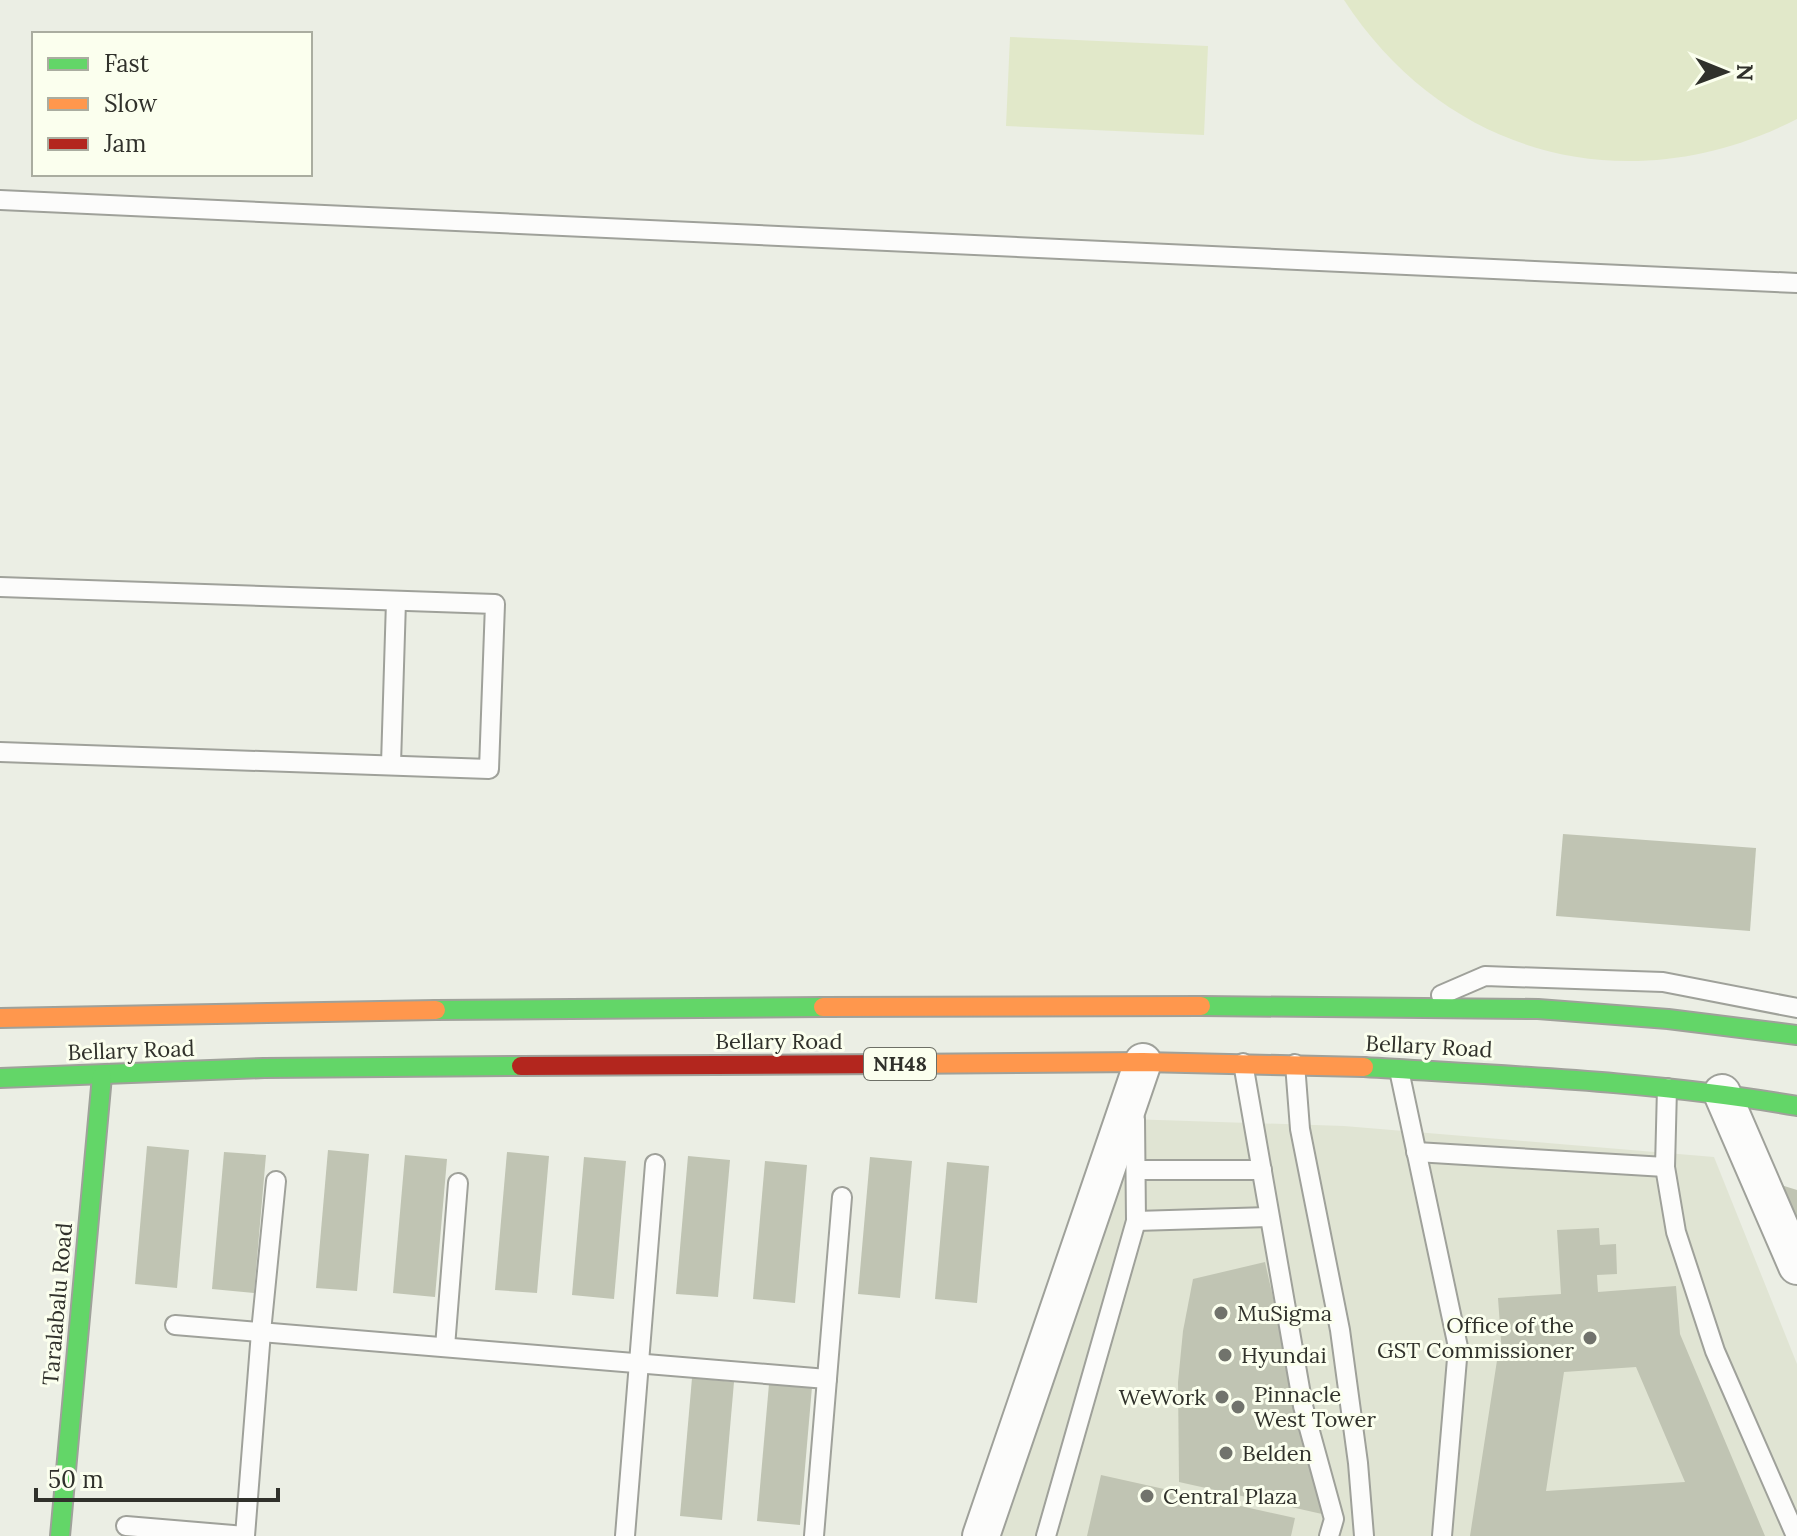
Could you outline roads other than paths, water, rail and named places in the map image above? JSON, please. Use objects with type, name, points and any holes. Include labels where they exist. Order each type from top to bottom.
[{"type":"main road","name":"Bellary Road","points":[[0,1018],[557,1008],[1413,1007],[1552,1010],[1668,1019],[1797,1035]]},
{"type":"main road","name":"Bellary Road","points":[[0,1078],[264,1068],[1139,1075],[1243,1063],[1398,1068],[1667,1088],[1722,1093],[1797,1106]]},
{"type":"main road","name":"Taralabalu Road","points":[[60,1536],[102,1076]]},
{"type":"street","points":[[981,1536],[1139,1075]]},
{"type":"street","points":[[1722,1093],[1797,1266]]},
{"type":"lane","points":[[0,200],[1797,283]]},
{"type":"lane","points":[[0,587],[495,604],[489,769],[0,752]]},
{"type":"lane","points":[[391,764],[396,601]]},
{"type":"lane","points":[[1413,1007],[1485,976],[1663,982],[1797,1008]]},
{"type":"lane","points":[[1243,1063],[1303,1406],[1334,1519],[1329,1536]]},
{"type":"lane","points":[[1295,1064],[1300,1129],[1340,1330],[1358,1463],[1364,1536]]},
{"type":"lane","points":[[1398,1068],[1458,1347],[1442,1536]]},
{"type":"lane","points":[[1046,1536],[1136,1221],[1139,1075]]},
{"type":"lane","points":[[1667,1088],[1665,1167],[1676,1232],[1715,1351],[1796,1536]]},
{"type":"lane","points":[[1416,1152],[1665,1167]]},
{"type":"lane","points":[[625,1536],[655,1164]]},
{"type":"lane","points":[[1136,1170],[1262,1170]]},
{"type":"lane","points":[[126,1526],[245,1536],[276,1181]]},
{"type":"lane","points":[[445,1347],[458,1183]]},
{"type":"lane","points":[[814,1536],[842,1197]]},
{"type":"lane","points":[[1136,1221],[1269,1217]]},
{"type":"lane","points":[[175,1325],[827,1379]]},
{"type":"place","name":"MuSigma","points":[[1221,1313]]},
{"type":"place","name":"Office of the GST Commissioner","points":[[1590,1338]]},
{"type":"place","name":"Hyundai","points":[[1225,1355]]},
{"type":"place","name":"WeWork","points":[[1222,1397]]},
{"type":"place","name":"Pinnacle West Tower","points":[[1238,1407]]},
{"type":"place","name":"Belden","points":[[1226,1453]]},
{"type":"place","name":"Central Plaza","points":[[1147,1496]]}]
